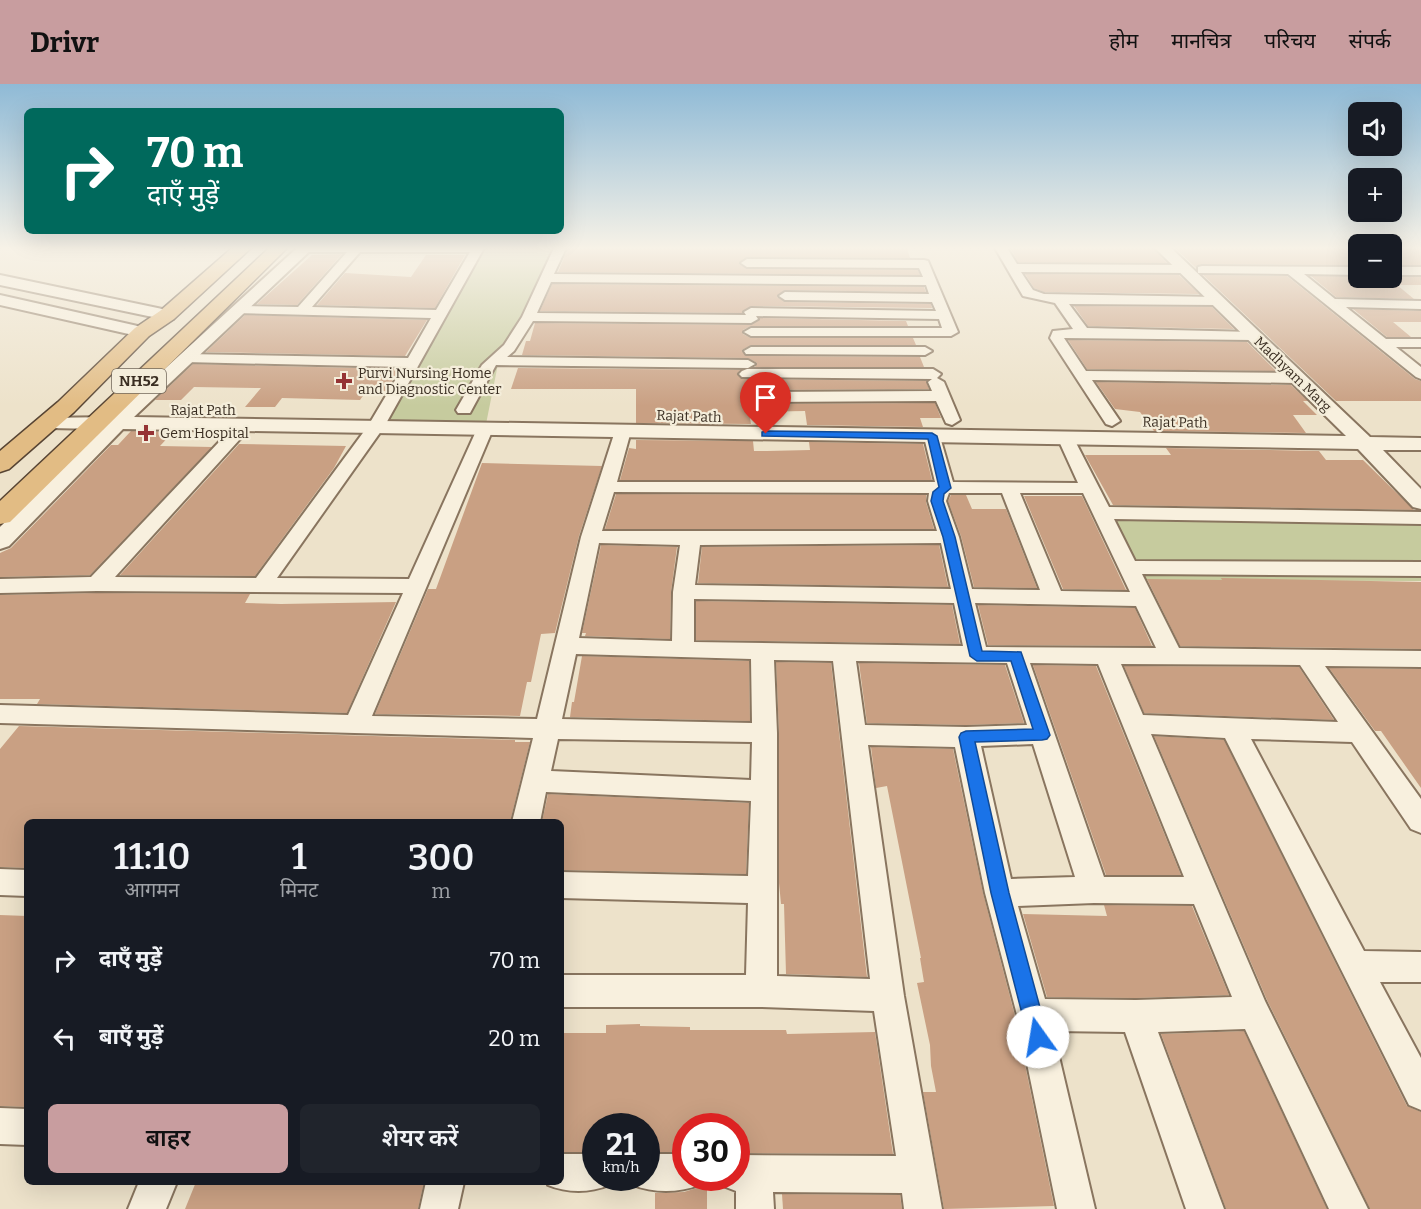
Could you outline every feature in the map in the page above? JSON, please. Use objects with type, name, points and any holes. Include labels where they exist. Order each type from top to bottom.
[{"type":"highway","name":"NH52","points":[[0,464],[66,407],[142,332],[183,300]]},
{"type":"highway","name":"NH52","points":[[0,516],[112,417],[227,300]]},
{"type":"street","points":[[2,300],[142,332]]},
{"type":"street","points":[[98,300],[167,315]]},
{"type":"street","points":[[0,541],[112,417],[251,300]]},
{"type":"street","points":[[302,311],[311,300]]},
{"type":"street","points":[[262,585],[380,418],[447,300]]},
{"type":"street","points":[[464,410],[492,361],[509,348],[529,317],[536,300]]},
{"type":"street","points":[[750,300],[751,402],[942,396]]},
{"type":"street","points":[[529,317],[751,321],[951,332],[940,300]]},
{"type":"street","points":[[1062,300],[1061,303],[1083,332]]},
{"type":"street","points":[[1139,300],[1216,301]]},
{"type":"street","name":"Madhyam Marg","points":[[1225,300],[1367,434],[1421,502]]},
{"type":"street","points":[[1329,300],[1421,374]]},
{"type":"street","name":"Madhyam Marg","points":[[1216,301],[1347,425]]},
{"type":"street","points":[[1332,303],[1421,305]]},
{"type":"street","points":[[241,310],[439,314]]},
{"type":"street","points":[[751,321],[946,315]]},
{"type":"street","points":[[919,332],[952,420]]},
{"type":"street","points":[[1112,421],[1057,338],[1062,332],[1253,336]]},
{"type":"street","points":[[1383,343],[1421,343]]},
{"type":"street","points":[[749,363],[925,351]]},
{"type":"street","points":[[185,358],[413,363]]},
{"type":"street","points":[[492,361],[749,363],[933,374]]},
{"type":"street","points":[[1081,375],[1297,378]]},
{"type":"street","name":"Rajat Path","points":[[66,407],[112,417],[244,425],[380,418],[464,410],[1347,425],[1390,444],[1421,444]]},
{"type":"street","points":[[49,422],[112,417]]},
{"type":"street","name":"Rajat Path","points":[[112,417],[380,418],[485,429],[1066,439],[1367,434],[1421,425]]},
{"type":"street","points":[[97,584],[244,425]]},
{"type":"street","points":[[356,725],[485,429]]},
{"type":"street","points":[[527,819],[591,537],[623,431]]},
{"type":"street","points":[[932,436],[945,488]]},
{"type":"street","points":[[1066,439],[1171,655]]},
{"type":"street","points":[[1390,444],[1406,459]]},
{"type":"street","points":[[607,487],[1090,488]]},
{"type":"street","points":[[945,488],[938,492],[937,501],[949,537],[977,656]]},
{"type":"street","points":[[1009,488],[1053,597]]},
{"type":"street","points":[[1102,513],[1421,518]]},
{"type":"street","points":[[591,537],[691,539],[949,537]]},
{"type":"street","points":[[683,651],[684,592],[691,539]]},
{"type":"street","points":[[1128,567],[1421,569]]},
{"type":"street","points":[[0,586],[97,584],[417,586]]},
{"type":"street","points":[[684,592],[1144,599]]},
{"type":"street","points":[[566,646],[683,651],[762,650],[977,656],[1171,655],[1421,659]]},
{"type":"street","points":[[761,991],[765,733],[762,650]]},
{"type":"street","points":[[750,1174],[921,1192],[888,996],[843,652]]},
{"type":"street","points":[[1016,656],[1094,890]]},
{"type":"street","points":[[1106,656],[1254,1012],[1349,1209]]},
{"type":"street","points":[[1306,657],[1421,821]]},
{"type":"street","points":[[0,714],[356,725],[765,733]]},
{"type":"street","points":[[1133,724],[1359,732]]},
{"type":"street","points":[[1233,729],[1421,1093]]},
{"type":"street","points":[[853,735],[966,737],[1042,735]]},
{"type":"street","points":[[966,737],[1000,893],[1033,1015],[1076,1209]]},
{"type":"street","points":[[536,781],[763,791]]},
{"type":"street","points":[[0,882],[24,883]]},
{"type":"street","points":[[564,885],[762,890]]},
{"type":"street","points":[[1000,893],[1094,890],[1203,891]]},
{"type":"street","points":[[1355,966],[1421,967]]},
{"type":"street","points":[[564,991],[761,991],[888,996]]},
{"type":"street","points":[[1033,1015],[1136,1016],[1254,1012]]},
{"type":"street","points":[[1136,1016],[1204,1209]]},
{"type":"street","points":[[0,1126],[24,1127]]},
{"type":"street","points":[[564,1172],[582,1172]]},
{"type":"street","points":[[147,1209],[157,1185]]},
{"type":"street","points":[[439,1209],[444,1185]]},
{"type":"street","points":[[750,1191],[755,1209]]},
{"type":"green space","points":[[448,300],[536,300],[499,359],[485,429],[364,427],[413,363]]},
{"type":"green space","points":[[1104,516],[1421,519],[1421,581],[1134,580]]},
{"type":"building","points":[[261,300],[301,300],[297,305],[257,304]]},
{"type":"building","points":[[321,300],[439,300],[435,308],[317,305]]},
{"type":"building","points":[[545,300],[783,300],[931,304],[932,308],[751,306],[742,313],[540,311]]},
{"type":"building","points":[[1230,300],[1317,300],[1415,379],[1421,381],[1421,401],[1336,401]]},
{"type":"building","points":[[1074,306],[1212,307],[1234,329],[1088,326]]},
{"type":"building","points":[[1353,309],[1421,311],[1421,322],[1393,322],[1411,337],[1387,337]]},
{"type":"building","points":[[245,315],[427,320],[405,356],[206,352]]},
{"type":"building","points":[[760,318],[906,321],[908,326],[751,326],[743,330],[743,334],[751,338],[913,338],[916,345],[751,345],[742,350],[746,356],[920,357],[924,367],[755,367],[757,363],[748,358],[522,355],[526,341],[530,341],[535,323],[751,325]]},
{"type":"building","points":[[1068,340],[1247,342],[1276,371],[1087,369]]},
{"type":"building","points":[[193,364],[397,369],[398,371],[386,391],[367,390],[360,400],[282,398],[275,407],[245,407],[261,388],[194,387],[181,400],[155,400]]},
{"type":"building","points":[[518,368],[740,370],[737,374],[742,379],[926,381],[929,389],[750,390],[740,398],[750,404],[935,403],[941,418],[920,418],[923,427],[807,425],[805,411],[749,412],[751,424],[636,423],[636,389],[511,389]]},
{"type":"building","points":[[1096,382],[1291,385],[1308,401],[1303,401],[1317,415],[1293,415],[1306,433],[1154,431],[1140,412],[1115,409]]},
{"type":"building","points":[[131,431],[173,432],[160,446],[212,447],[90,575],[0,577],[0,553],[11,548],[111,445],[118,445]]},
{"type":"building","points":[[636,440],[753,441],[754,451],[810,450],[809,442],[923,444],[932,480],[620,480],[629,448],[636,449]]},
{"type":"building","points":[[239,444],[346,446],[334,468],[255,576],[120,575]]},
{"type":"building","points":[[1166,448],[1319,451],[1326,460],[1363,460],[1414,510],[1113,505],[1085,455],[1171,455]]},
{"type":"building","points":[[482,463],[602,466],[579,536],[555,633],[541,634],[531,682],[527,682],[520,716],[375,714],[428,589],[436,589]]},
{"type":"building","points":[[616,494],[926,495],[934,529],[605,529]]},
{"type":"building","points":[[951,495],[966,495],[972,509],[1006,509],[1037,588],[974,587],[961,536],[948,501]]},
{"type":"building","points":[[1024,496],[1082,496],[1126,590],[1063,589]]},
{"type":"building","points":[[601,545],[677,547],[671,592],[670,639],[585,636],[586,633],[582,633]]},
{"type":"building","points":[[939,545],[948,587],[698,583],[702,547]]},
{"type":"building","points":[[1221,578],[1421,582],[1421,649],[1180,646],[1147,579],[1222,580]]},
{"type":"building","points":[[250,594],[245,603],[396,602],[347,713],[37,704],[40,699],[0,699],[0,595]]},
{"type":"building","points":[[696,601],[952,605],[960,644],[696,640]]},
{"type":"building","points":[[978,605],[1135,608],[1152,646],[988,645]]},
{"type":"building","points":[[582,656],[749,661],[750,721],[570,717]]},
{"type":"building","points":[[776,662],[831,663],[867,977],[786,974],[784,904],[781,904],[779,883],[779,733]]},
{"type":"building","points":[[859,663],[1005,665],[1024,723],[966,725],[867,723]]},
{"type":"building","points":[[1033,665],[1096,666],[1181,875],[1106,875]]},
{"type":"building","points":[[1124,666],[1299,667],[1334,720],[1144,713]]},
{"type":"building","points":[[1329,668],[1421,669],[1421,788],[1381,731],[1375,731]]},
{"type":"building","points":[[19,726],[530,742],[511,819],[24,819],[24,868],[0,867],[0,749]]},
{"type":"building","points":[[1154,736],[1224,740],[1407,1106],[1421,1112],[1421,1209],[1370,1209],[1267,1000]]},
{"type":"building","points":[[871,747],[953,749],[983,893],[1015,1016],[1054,1206],[944,1209],[923,1092],[936,1092],[930,1045],[917,983],[924,982],[921,958],[887,786],[876,788]]},
{"type":"building","points":[[548,794],[749,803],[746,874],[564,870],[564,819],[543,819]]},
{"type":"building","points":[[1104,905],[1192,906],[1229,995],[1136,998],[1047,997],[1023,914],[1107,916]]},
{"type":"building","points":[[0,915],[24,916],[24,1107],[0,1106]]},
{"type":"building","points":[[640,1024],[640,1026],[690,1027],[690,1030],[786,1030],[787,1034],[875,1032],[893,1154],[750,1153],[750,1113],[672,1113],[672,1152],[660,1152],[660,1113],[582,1113],[582,1152],[564,1152],[564,1033],[606,1033],[606,1025]]},
{"type":"building","points":[[1244,1031],[1327,1209],[1226,1209],[1161,1034]]},
{"type":"building","points":[[195,1185],[423,1185],[418,1209],[185,1209]]},
{"type":"building","points":[[707,1191],[707,1209],[655,1209],[655,1193]]},
{"type":"building","points":[[782,1194],[900,1195],[902,1209],[783,1209]]},
{"type":"place","name":"Purvi Nursing Home and Diagnostic Center","points":[[344,381]]},
{"type":"place","name":"Gem Hospital","points":[[146,433]]},
{"type":"route","points":[[766,434],[932,436],[945,488],[938,492],[937,501],[949,537],[977,656],[1016,656],[1042,735],[966,737],[1000,893],[1038,1037]]}]
